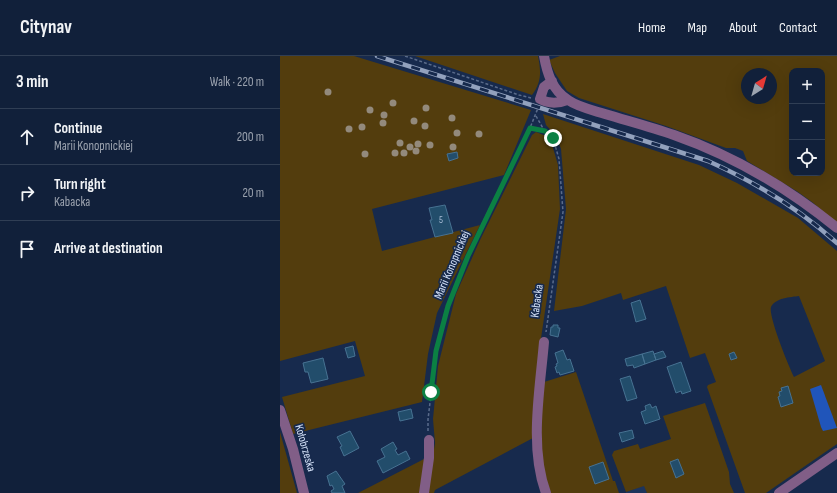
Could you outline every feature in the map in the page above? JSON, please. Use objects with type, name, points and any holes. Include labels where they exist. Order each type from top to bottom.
[{"type":"street","points":[[544,56],[549,76],[559,93],[567,100],[594,111],[674,135],[736,161],[790,192],[837,228]]},
{"type":"street","points":[[552,81],[544,87],[540,100],[546,103],[560,103],[567,100]]},
{"type":"street","points":[[544,342],[538,409],[537,441],[538,468],[546,493]]},
{"type":"street","name":"Kołobrzeska","points":[[280,410],[293,449],[304,493]]},
{"type":"street","points":[[424,493],[429,458],[429,440]]},
{"type":"street","points":[[779,493],[837,453]]},
{"type":"path","points":[[404,56],[519,95],[540,100]]},
{"type":"path","name":"Kabacka","points":[[530,128],[536,116],[545,131],[553,138],[559,159],[563,212],[544,342]]},
{"type":"path","points":[[530,128],[545,131]]},
{"type":"path","name":"Marii Konopnickiej","points":[[429,440],[428,420],[436,351],[448,306],[468,256],[530,128]]},
{"type":"shaded area","points":[[280,56],[354,56],[531,110],[504,175],[372,209],[382,251],[480,225],[437,313],[428,354],[422,402],[293,434],[282,397],[365,376],[355,341],[280,361]]},
{"type":"shaded area","points":[[415,56],[538,56],[540,76],[538,86],[532,95]]},
{"type":"shaded area","points":[[560,56],[837,56],[837,223],[798,192],[747,161],[743,151],[735,148],[726,148],[666,126],[579,98],[567,91],[555,73],[549,60]]},
{"type":"shaded area","points":[[543,114],[699,165],[737,183],[798,218],[837,251],[837,444],[766,493],[745,493],[707,387],[708,385],[716,382],[705,353],[690,358],[666,286],[623,300],[621,293],[582,306],[554,311],[566,209],[561,149],[556,136],[546,125]],"holes":[[[799,296],[825,361],[794,377],[773,320],[771,312],[771,307],[773,304],[784,298]]]},
{"type":"shaded area","points":[[536,132],[546,136],[551,141],[558,165],[560,209],[539,352],[533,438],[435,490],[434,493],[427,493],[435,443],[433,419],[438,366],[456,294],[480,240],[532,135]]},
{"type":"shaded area","points":[[576,372],[613,481],[615,481],[619,493],[551,493],[540,463],[540,432],[544,382]]},
{"type":"shaded area","points":[[705,403],[729,472],[730,484],[734,493],[647,493],[644,486],[626,492],[612,455],[614,451],[638,444],[640,449],[671,439],[663,416]]},
{"type":"shaded area","points":[[280,432],[297,493],[280,493]]},
{"type":"shaded area","points":[[426,458],[421,493],[358,493]]},
{"type":"shaded area","points":[[645,485],[647,493],[626,493],[626,492]]},
{"type":"water","points":[[821,385],[837,428],[823,431],[810,389]]},
{"type":"building","points":[[457,152],[458,158],[449,161],[447,154]]},
{"type":"building","points":[[445,205],[453,233],[435,237],[430,220],[432,220],[429,208]]},
{"type":"building","points":[[640,300],[646,319],[636,322],[631,303]]},
{"type":"building","points":[[553,325],[558,325],[558,328],[560,328],[558,337],[550,335],[551,327],[553,327]]},
{"type":"building","points":[[353,346],[355,356],[348,358],[345,348]]},
{"type":"building","points":[[563,350],[567,360],[570,359],[574,371],[560,375],[559,372],[557,373],[555,367],[558,363],[555,353]]},
{"type":"building","points":[[653,351],[656,360],[645,364],[642,354]]},
{"type":"building","points":[[663,351],[666,357],[656,360],[654,354]]},
{"type":"building","points":[[734,352],[737,358],[731,360],[729,354]]},
{"type":"building","points":[[642,354],[645,364],[634,368],[633,365],[627,366],[625,359]]},
{"type":"building","points":[[323,358],[328,379],[311,383],[308,372],[305,372],[303,363]]},
{"type":"building","points":[[681,362],[691,391],[682,394],[681,391],[676,393],[667,367]]},
{"type":"building","points":[[630,376],[637,398],[627,401],[620,379]]},
{"type":"building","points":[[788,386],[793,403],[781,407],[778,397],[780,396],[779,392],[782,391],[781,388]]},
{"type":"building","points":[[650,404],[652,408],[656,406],[660,419],[645,424],[641,412],[646,410],[645,406]]},
{"type":"building","points":[[411,409],[413,418],[400,421],[398,412]]},
{"type":"building","points":[[632,430],[634,438],[622,442],[619,433]]},
{"type":"building","points":[[350,431],[359,448],[344,456],[340,447],[342,446],[337,437]]},
{"type":"building","points":[[393,442],[397,449],[395,450],[398,455],[406,451],[410,459],[383,473],[377,461],[385,457],[381,449]]},
{"type":"building","points":[[678,459],[684,474],[676,478],[670,462]]},
{"type":"building","points":[[603,462],[609,479],[595,484],[589,467]]},
{"type":"building","points":[[336,471],[345,484],[342,486],[345,493],[332,493],[331,491],[334,489],[332,485],[330,486],[327,476]]},
{"type":"railway","points":[[377,56],[708,161],[776,197],[807,218],[837,243]]},
{"type":"route","points":[[431,392],[436,351],[448,306],[468,256],[530,128],[545,131],[553,138]]}]
